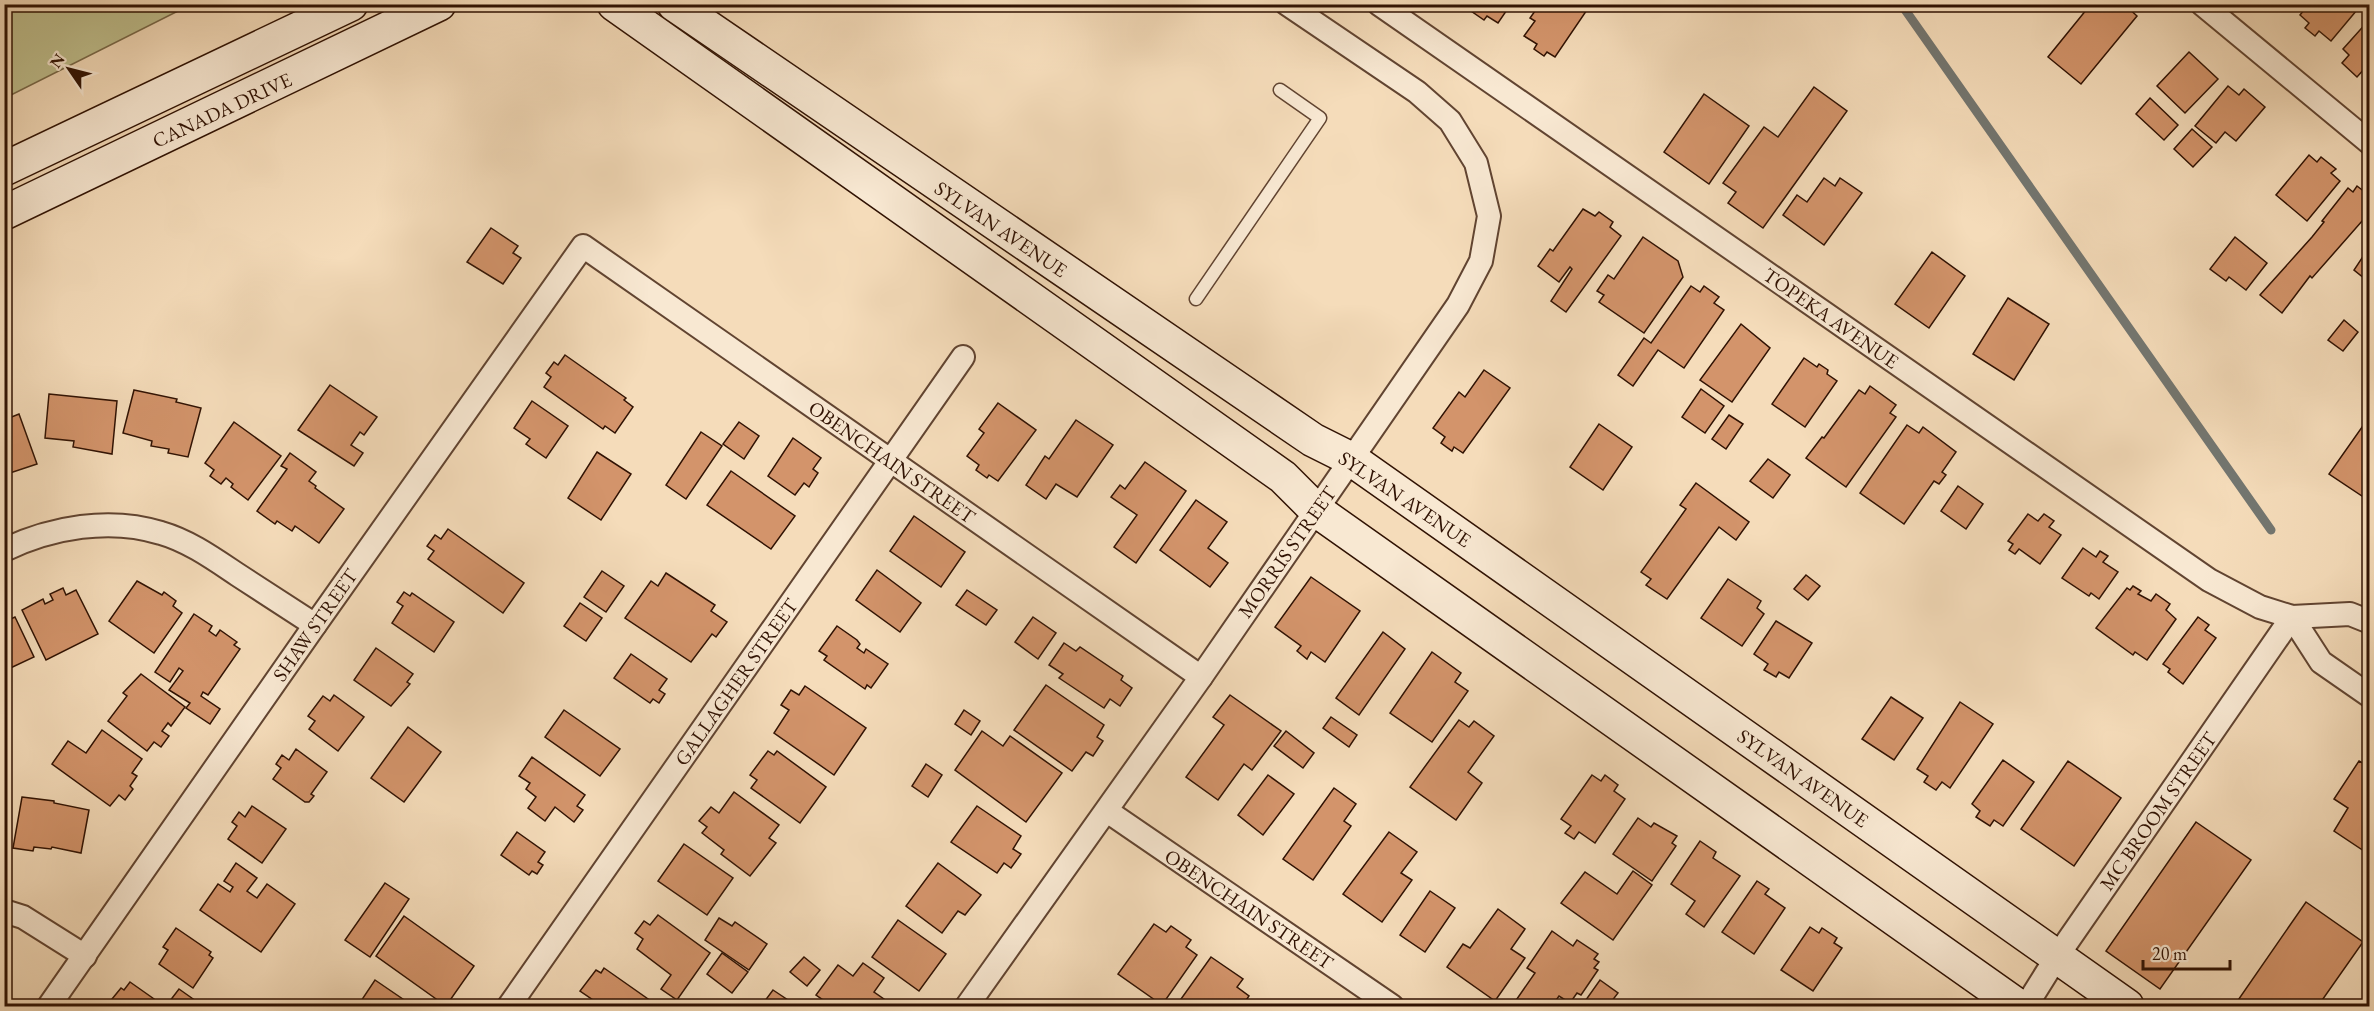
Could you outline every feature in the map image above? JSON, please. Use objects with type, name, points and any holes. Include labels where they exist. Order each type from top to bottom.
[{"type":"main road","name":"CANADA DRIVE","points":[[4,169],[351,4]]},
{"type":"main road","name":"CANADA DRIVE","points":[[4,213],[285,80],[439,4]]},
{"type":"main road","name":"SYLVAN AVENUE","points":[[614,4],[1283,477],[1316,510],[2018,1006]]},
{"type":"main road","name":"SYLVAN AVENUE","points":[[675,4],[747,56],[1313,441],[1351,459],[2127,1006]]},
{"type":"main road","points":[[272,42],[285,80]]},
{"type":"street","name":"MORRIS STREET","points":[[967,1006],[1201,677],[1458,305],[1481,261],[1489,216],[1476,163],[1450,121],[1417,92],[1287,4]]},
{"type":"street","name":"TOPEKA AVENUE","points":[[1379,4],[2209,580],[2260,607],[2292,617],[2350,614],[2370,622]]},
{"type":"street","points":[[2202,4],[2370,143]]},
{"type":"street","name":"OBENCHAIN STREET","points":[[583,246],[1201,677]]},
{"type":"street","name":"SHAW STREET","points":[[49,1006],[583,246]]},
{"type":"street","name":"GALLAGHER STREET","points":[[509,1006],[963,357]]},
{"type":"street","points":[[4,550],[65,529],[116,525],[161,533],[203,552],[315,625]]},
{"type":"street","points":[[2292,617],[2321,662],[2370,696]]},
{"type":"street","name":"MC BROOM STREET","points":[[2026,1006],[2056,958],[2292,617]]},
{"type":"street","name":"OBENCHAIN STREET","points":[[1107,811],[1392,1006]]},
{"type":"street","points":[[4,911],[23,917],[85,956]]},
{"type":"lane","points":[[1196,299],[1320,118],[1280,90]]},
{"type":"green space","points":[[5,4],[190,4],[190,5],[5,98]]},
{"type":"building","points":[[1475,4],[1511,4],[1498,23],[1487,16],[1484,20],[1471,11]]},
{"type":"building","points":[[1540,4],[1591,4],[1555,57],[1547,52],[1544,56],[1534,49],[1537,44],[1524,36],[1535,21],[1530,18]]},
{"type":"building","points":[[2091,4],[2124,4],[2137,16],[2081,84],[2048,57]]},
{"type":"building","points":[[2309,4],[2362,4],[2331,41],[2319,31],[2315,36],[2305,28],[2309,23],[2300,15]]},
{"type":"building","points":[[2368,21],[2370,23],[2370,72],[2365,68],[2357,77],[2342,63],[2349,55],[2343,49]]},
{"type":"building","points":[[2189,52],[2218,79],[2185,113],[2157,86]]},
{"type":"building","points":[[2228,86],[2239,95],[2244,89],[2265,107],[2236,141],[2225,132],[2216,143],[2195,126]]},
{"type":"building","points":[[1814,87],[1847,111],[1763,228],[1728,203],[1736,192],[1723,183],[1764,127],[1778,137]]},
{"type":"building","points":[[1704,94],[1749,126],[1709,184],[1664,152]]},
{"type":"building","points":[[2150,98],[2178,125],[2164,140],[2136,114]]},
{"type":"building","points":[[2192,129],[2212,147],[2193,167],[2174,149]]},
{"type":"building","points":[[2309,155],[2317,162],[2321,157],[2336,169],[2331,173],[2340,181],[2307,221],[2276,195]]},
{"type":"building","points":[[1824,178],[1835,186],[1840,178],[1862,193],[1824,245],[1783,215],[1797,195],[1807,202]]},
{"type":"building","points":[[2357,186],[2370,196],[2370,212],[2312,278],[2310,276],[2282,313],[2260,295],[2312,237],[2348,188],[2353,192]]},
{"type":"building","points":[[1583,209],[1595,216],[1599,212],[1613,222],[1610,227],[1621,236],[1566,312],[1551,301],[1572,269],[1570,267],[1559,282],[1538,266],[1550,249],[1553,251]]},
{"type":"building","points":[[491,228],[518,246],[513,253],[521,258],[503,284],[467,262]]},
{"type":"building","points":[[1643,237],[1678,261],[1683,277],[1644,333],[1599,302],[1604,295],[1597,291],[1608,275],[1614,279]]},
{"type":"building","points":[[2235,237],[2267,263],[2246,290],[2229,277],[2226,281],[2210,269]]},
{"type":"building","points":[[2370,246],[2370,283],[2354,270]]},
{"type":"building","points":[[1932,252],[1965,276],[1929,328],[1895,304]]},
{"type":"building","points":[[1691,286],[1700,292],[1704,286],[1719,297],[1714,303],[1724,310],[1684,368],[1658,350],[1633,386],[1618,375],[1644,338],[1651,343]]},
{"type":"building","points":[[2008,298],[2049,324],[2014,380],[1973,354]]},
{"type":"building","points":[[2344,320],[2358,332],[2343,351],[2328,340]]},
{"type":"building","points":[[1741,324],[1770,348],[1732,402],[1700,380]]},
{"type":"building","points":[[565,355],[626,398],[624,400],[633,407],[615,433],[605,426],[603,429],[544,387],[551,377],[546,373],[554,362],[558,365]]},
{"type":"building","points":[[1804,358],[1817,367],[1819,364],[1828,370],[1827,374],[1837,381],[1805,427],[1772,404]]},
{"type":"building","points":[[1484,370],[1510,388],[1463,453],[1454,447],[1452,451],[1441,443],[1445,437],[1433,428],[1459,392],[1465,397]]},
{"type":"building","points":[[330,385],[377,417],[364,435],[360,432],[351,445],[363,453],[354,466],[298,430]]},
{"type":"building","points":[[1870,386],[1896,405],[1890,413],[1896,417],[1846,487],[1806,458],[1822,437],[1824,438],[1859,390],[1865,394]]},
{"type":"building","points":[[1701,389],[1724,406],[1705,433],[1682,417]]},
{"type":"building","points":[[134,390],[177,399],[176,402],[201,408],[188,457],[168,453],[169,449],[151,446],[152,441],[123,433]]},
{"type":"building","points":[[49,394],[117,401],[112,454],[73,447],[74,441],[45,438]]},
{"type":"building","points":[[532,401],[568,426],[546,458],[526,444],[530,439],[514,428]]},
{"type":"building","points":[[998,403],[1036,430],[998,481],[989,475],[987,478],[976,470],[979,465],[967,456],[984,433],[979,429]]},
{"type":"building","points":[[19,414],[37,464],[4,475],[4,420]]},
{"type":"building","points":[[1729,415],[1743,424],[1726,449],[1712,439]]},
{"type":"building","points":[[1076,420],[1113,445],[1077,497],[1056,484],[1046,499],[1026,485],[1045,456],[1049,459]]},
{"type":"building","points":[[2367,420],[2370,422],[2370,486],[2362,496],[2329,474]]},
{"type":"building","points":[[234,422],[281,456],[248,500],[231,487],[233,484],[226,478],[221,484],[210,476],[214,470],[205,463]]},
{"type":"building","points":[[739,422],[759,436],[744,459],[723,444]]},
{"type":"building","points":[[1599,424],[1632,447],[1603,490],[1570,467]]},
{"type":"building","points":[[1907,425],[1919,433],[1923,427],[1956,452],[1942,472],[1946,475],[1939,484],[1934,481],[1904,524],[1860,493]]},
{"type":"building","points":[[701,432],[722,446],[686,499],[666,485]]},
{"type":"building","points":[[793,438],[821,458],[813,469],[818,473],[809,487],[804,483],[795,495],[768,476]]},
{"type":"building","points":[[597,452],[631,474],[601,520],[568,498]]},
{"type":"building","points":[[290,453],[316,472],[309,481],[316,486],[315,488],[344,509],[319,543],[295,526],[292,531],[277,521],[275,524],[257,511],[287,469],[281,466]]},
{"type":"building","points":[[1768,459],[1790,475],[1773,498],[1750,481]]},
{"type":"building","points":[[1145,462],[1186,491],[1136,563],[1114,547],[1137,515],[1111,497],[1120,485],[1125,489]]},
{"type":"building","points":[[731,471],[795,516],[771,549],[707,505]]},
{"type":"building","points":[[1696,483],[1749,522],[1736,540],[1719,527],[1667,599],[1646,585],[1651,579],[1641,572],[1686,509],[1680,505]]},
{"type":"building","points":[[1958,486],[1983,504],[1966,529],[1941,511]]},
{"type":"building","points":[[1196,500],[1227,522],[1208,548],[1228,563],[1210,587],[1160,550]]},
{"type":"building","points":[[2028,514],[2038,521],[2044,514],[2054,521],[2049,527],[2061,535],[2040,564],[2019,549],[2015,554],[2009,550],[2013,544],[2008,541]]},
{"type":"building","points":[[914,516],[965,552],[941,587],[890,551]]},
{"type":"building","points":[[448,529],[524,583],[503,613],[428,559],[434,551],[427,546],[435,535],[441,539]]},
{"type":"building","points":[[2083,548],[2096,557],[2100,551],[2108,556],[2103,562],[2118,572],[2099,599],[2091,593],[2089,596],[2062,578]]},
{"type":"building","points":[[877,570],[921,603],[900,632],[856,600]]},
{"type":"building","points":[[602,571],[624,586],[606,612],[584,597]]},
{"type":"building","points":[[666,573],[715,605],[711,611],[727,622],[716,637],[712,634],[691,662],[625,618],[651,581],[658,586]]},
{"type":"building","points":[[1806,575],[1820,586],[1808,600],[1794,589]]},
{"type":"building","points":[[1311,577],[1360,611],[1325,662],[1311,652],[1307,659],[1297,651],[1301,646],[1275,627]]},
{"type":"building","points":[[1728,579],[1761,601],[1757,608],[1764,614],[1742,646],[1701,618]]},
{"type":"building","points":[[137,581],[162,595],[164,592],[176,601],[173,606],[182,613],[154,653],[109,621]]},
{"type":"building","points":[[2133,586],[2141,591],[2138,594],[2151,601],[2156,594],[2170,604],[2166,610],[2176,619],[2147,660],[2135,652],[2133,655],[2096,628],[2127,588],[2130,590]]},
{"type":"building","points":[[63,588],[66,595],[76,590],[98,634],[46,660],[22,610],[43,599],[45,604],[53,600],[50,594]]},
{"type":"building","points":[[967,590],[997,610],[986,625],[956,605]]},
{"type":"building","points":[[404,592],[410,596],[412,593],[454,622],[434,652],[392,623],[403,606],[397,602]]},
{"type":"building","points":[[580,603],[602,618],[586,641],[564,626]]},
{"type":"building","points":[[194,614],[212,626],[209,631],[216,636],[220,630],[237,642],[234,645],[240,649],[208,695],[203,692],[201,696],[220,709],[210,724],[186,708],[190,703],[169,690],[183,671],[179,668],[170,682],[155,672]]},
{"type":"building","points":[[15,617],[34,657],[4,671],[4,622]]},
{"type":"building","points":[[1033,617],[1056,633],[1038,659],[1015,642]]},
{"type":"building","points":[[2198,617],[2209,625],[2205,630],[2216,638],[2183,684],[2168,672],[2170,669],[2163,664]]},
{"type":"building","points":[[1776,621],[1812,643],[1789,678],[1779,672],[1776,677],[1764,670],[1768,664],[1754,654]]},
{"type":"building","points":[[837,626],[857,640],[860,644],[857,648],[864,653],[866,649],[888,664],[871,688],[867,685],[865,689],[824,660],[827,656],[819,651]]},
{"type":"building","points":[[1383,632],[1405,649],[1359,715],[1336,698]]},
{"type":"building","points":[[1064,643],[1076,651],[1080,647],[1123,676],[1121,680],[1132,688],[1120,706],[1110,699],[1104,708],[1059,678],[1063,674],[1049,665]]},
{"type":"building","points":[[376,648],[413,674],[407,682],[410,684],[391,706],[354,680]]},
{"type":"building","points":[[1432,652],[1461,673],[1455,682],[1468,691],[1432,742],[1390,713]]},
{"type":"building","points":[[631,654],[667,679],[659,690],[665,694],[659,703],[653,699],[650,703],[614,678]]},
{"type":"building","points":[[141,674],[185,707],[171,726],[168,723],[162,731],[169,736],[161,747],[154,742],[147,751],[108,721],[127,696],[123,693]]},
{"type":"building","points":[[1046,685],[1104,725],[1097,737],[1103,741],[1093,756],[1086,752],[1072,771],[1014,730]]},
{"type":"building","points":[[805,686],[866,728],[834,775],[774,733],[789,710],[781,705],[791,690],[799,695]]},
{"type":"building","points":[[334,695],[364,717],[338,751],[309,729],[315,721],[308,716],[323,696],[330,701]]},
{"type":"building","points":[[1230,695],[1281,731],[1252,770],[1244,764],[1218,800],[1186,777],[1224,725],[1213,717]]},
{"type":"building","points":[[1891,697],[1923,718],[1894,760],[1862,739]]},
{"type":"building","points":[[1960,702],[1993,724],[1950,788],[1942,782],[1936,790],[1924,782],[1928,776],[1917,769]]},
{"type":"building","points":[[564,710],[620,749],[600,776],[545,737]]},
{"type":"building","points":[[964,710],[980,721],[971,735],[955,724]]},
{"type":"building","points":[[1331,717],[1357,735],[1349,747],[1323,728]]},
{"type":"building","points":[[1459,720],[1469,727],[1474,721],[1494,736],[1468,772],[1482,783],[1456,820],[1410,787]]},
{"type":"building","points":[[408,727],[441,752],[404,802],[371,778]]},
{"type":"building","points":[[102,730],[142,759],[132,773],[137,776],[130,786],[133,789],[125,800],[119,795],[110,806],[52,764],[68,741],[86,753]]},
{"type":"building","points":[[982,731],[1003,746],[1010,736],[1062,773],[1026,822],[955,770]]},
{"type":"building","points":[[1286,731],[1314,753],[1303,768],[1274,746]]},
{"type":"building","points":[[296,749],[327,772],[311,794],[314,796],[309,802],[305,802],[273,779],[281,768],[276,764],[282,755],[289,760]]},
{"type":"building","points":[[768,751],[774,755],[777,751],[826,787],[800,823],[751,788],[757,780],[750,775]]},
{"type":"building","points":[[532,757],[585,795],[577,806],[583,810],[574,822],[555,807],[545,821],[528,808],[536,797],[526,789],[530,783],[519,776]]},
{"type":"building","points":[[2003,760],[2034,782],[2003,826],[1994,820],[1990,826],[1976,817],[1980,811],[1972,804]]},
{"type":"building","points":[[2068,761],[2121,798],[2074,866],[2021,829]]},
{"type":"building","points":[[2359,761],[2370,767],[2370,849],[2367,853],[2334,831],[2348,808],[2334,799]]},
{"type":"building","points":[[926,764],[942,775],[928,797],[912,786]]},
{"type":"building","points":[[1268,775],[1294,794],[1263,835],[1238,815]]},
{"type":"building","points":[[1592,775],[1601,781],[1605,775],[1618,785],[1614,791],[1625,799],[1595,843],[1579,832],[1574,839],[1565,833],[1571,826],[1561,819]]},
{"type":"building","points":[[4,778],[10,779],[4,834]]},
{"type":"building","points":[[1334,788],[1356,804],[1344,821],[1351,826],[1313,880],[1283,859]]},
{"type":"building","points":[[734,792],[779,825],[769,838],[776,843],[750,876],[721,854],[724,850],[702,833],[707,827],[699,821],[711,807],[719,813]]},
{"type":"building","points":[[22,797],[54,801],[54,803],[89,810],[81,853],[52,847],[51,849],[34,847],[33,851],[13,848]]},
{"type":"building","points":[[252,806],[286,829],[262,863],[228,839],[237,826],[232,822],[239,812],[245,817]]},
{"type":"building","points":[[977,806],[1021,836],[1013,849],[1021,854],[1011,868],[1004,863],[997,873],[951,842]]},
{"type":"building","points":[[1638,818],[1651,827],[1654,823],[1677,836],[1672,843],[1676,846],[1652,881],[1613,854]]},
{"type":"building","points":[[2196,822],[2251,860],[2160,989],[2106,951]]},
{"type":"building","points":[[517,832],[545,852],[538,862],[543,865],[537,874],[532,871],[529,875],[501,855]]},
{"type":"building","points":[[1389,832],[1417,852],[1401,873],[1412,880],[1382,922],[1343,894]]},
{"type":"building","points":[[1700,841],[1716,852],[1713,858],[1740,876],[1704,927],[1686,914],[1695,901],[1671,884]]},
{"type":"building","points":[[684,844],[733,878],[707,915],[658,881]]},
{"type":"building","points":[[236,863],[257,878],[247,891],[257,898],[267,884],[295,904],[261,952],[200,910],[218,884],[230,892],[233,887],[224,881]]},
{"type":"building","points":[[938,863],[981,895],[965,915],[958,911],[942,933],[906,906]]},
{"type":"building","points":[[1633,871],[1652,885],[1613,940],[1561,903],[1585,872],[1617,894]]},
{"type":"building","points":[[1757,881],[1769,889],[1765,894],[1785,908],[1754,954],[1722,932]]},
{"type":"building","points":[[385,883],[409,899],[370,957],[345,940]]},
{"type":"building","points":[[1430,891],[1455,908],[1425,952],[1400,935]]},
{"type":"building","points":[[2306,902],[2363,942],[2318,1006],[2234,1006]]},
{"type":"building","points":[[1498,909],[1525,929],[1511,949],[1525,958],[1495,1001],[1447,967],[1463,944],[1470,948]]},
{"type":"building","points":[[658,915],[710,953],[677,1000],[661,989],[671,975],[637,949],[643,939],[635,933],[644,921],[650,925]]},
{"type":"building","points":[[404,916],[474,966],[446,1006],[376,956]]},
{"type":"building","points":[[719,918],[732,926],[735,922],[767,944],[749,970],[705,940]]},
{"type":"building","points":[[898,920],[946,954],[919,991],[872,957]]},
{"type":"building","points":[[1154,924],[1166,932],[1171,926],[1191,940],[1186,947],[1197,955],[1162,1005],[1118,974]]},
{"type":"building","points":[[1810,927],[1819,933],[1822,928],[1837,938],[1834,943],[1842,948],[1813,991],[1781,970]]},
{"type":"building","points":[[176,928],[211,952],[209,955],[213,958],[193,988],[159,964],[168,950],[163,947]]},
{"type":"building","points":[[1552,931],[1573,946],[1577,940],[1598,954],[1594,959],[1599,962],[1594,968],[1598,970],[1581,995],[1577,993],[1570,1003],[1559,996],[1552,1006],[1512,1006],[1535,973],[1527,968]]},
{"type":"building","points":[[722,953],[748,972],[732,993],[707,974]]},
{"type":"building","points":[[804,957],[820,970],[807,986],[790,972]]},
{"type":"building","points":[[1211,957],[1243,979],[1237,987],[1249,996],[1242,1006],[1176,1006]]},
{"type":"building","points":[[863,963],[884,978],[874,992],[894,1006],[832,1006],[816,995],[838,965],[853,976]]},
{"type":"building","points":[[604,968],[658,1006],[602,1006],[580,991],[596,970],[601,973]]},
{"type":"building","points":[[375,980],[413,1006],[362,1006],[359,1004]]},
{"type":"building","points":[[1600,980],[1618,993],[1608,1006],[1586,1006],[1583,1004]]},
{"type":"building","points":[[130,982],[164,1006],[113,1006],[116,1003],[112,999],[121,988],[124,990]]},
{"type":"building","points":[[179,989],[203,1006],[166,1006]]},
{"type":"building","points":[[773,990],[797,1006],[761,1006]]},
{"type":"building","points":[[1666,1000],[1676,1006],[1662,1006]]},
{"type":"waterway","points":[[1901,4],[2271,530]]}]
